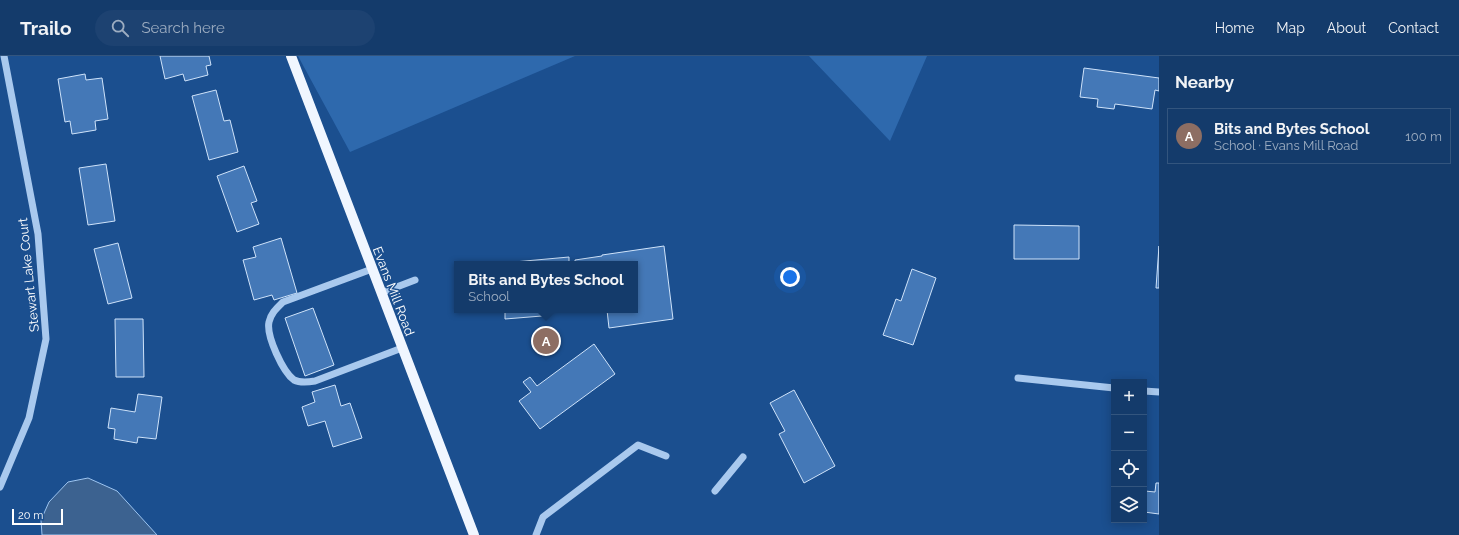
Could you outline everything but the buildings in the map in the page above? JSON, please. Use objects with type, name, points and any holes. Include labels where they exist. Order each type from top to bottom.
[{"type":"main road","name":"Evans Mill Road","points":[[291,56],[474,535]]},
{"type":"street","name":"Stewart Lake Court","points":[[0,487],[29,418],[46,339],[38,234],[4,56]]},
{"type":"street","points":[[372,269],[283,302],[274,311],[269,321],[271,341],[287,373],[295,380],[306,382],[315,381],[402,348]]},
{"type":"street","points":[[381,294],[415,280]]},
{"type":"street","points":[[1018,378],[1111,388]]},
{"type":"street","points":[[1147,391],[1159,392]]},
{"type":"street","points":[[536,535],[543,517],[638,445],[666,456]]},
{"type":"street","points":[[715,491],[743,457]]},
{"type":"shaded area","points":[[298,56],[575,56],[350,152]]},
{"type":"shaded area","points":[[809,56],[927,56],[890,141]]},
{"type":"shaded area","points":[[88,478],[117,491],[157,535],[42,535],[41,520],[49,502],[68,482]]},
{"type":"place","name":"Bits and Bytes School","points":[[546,341]]}]
